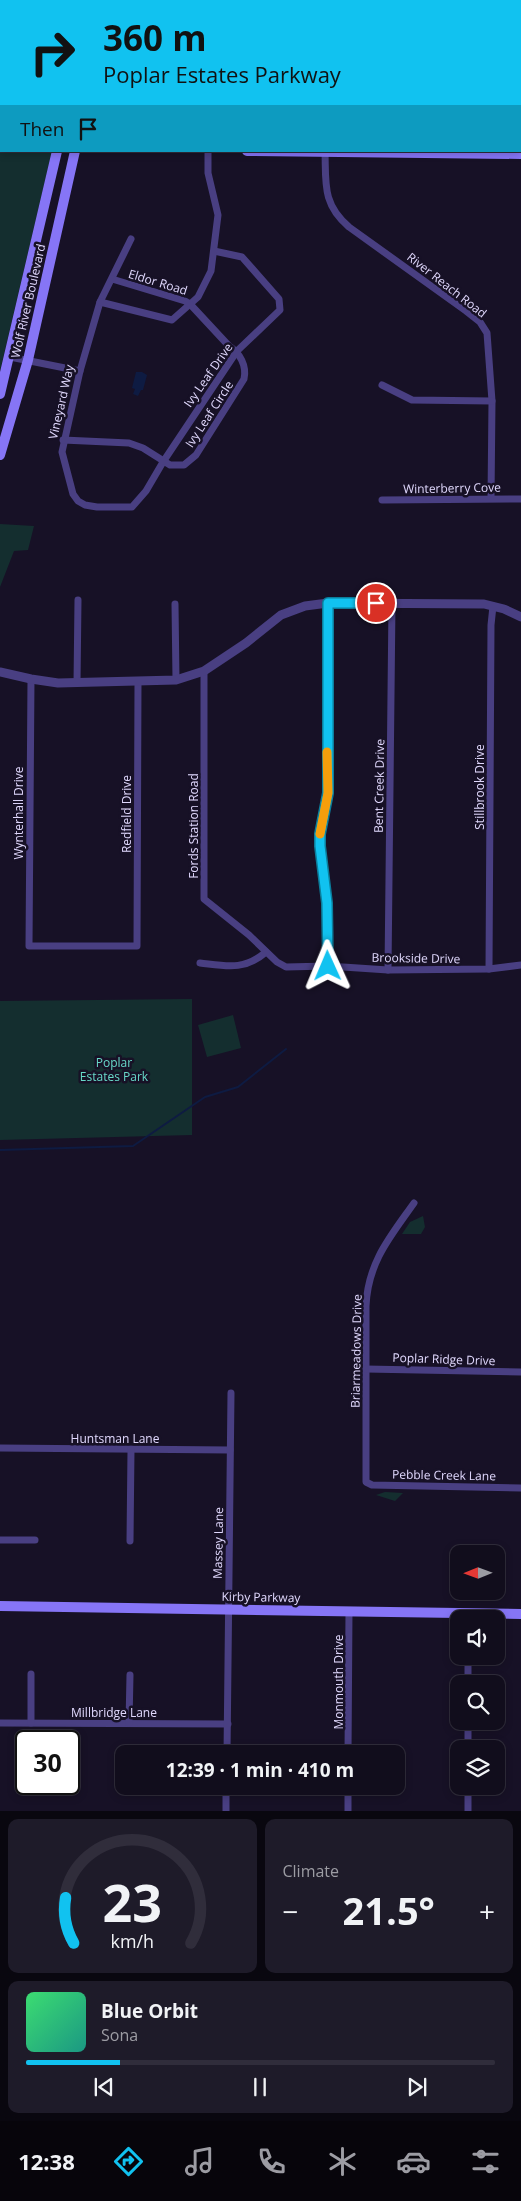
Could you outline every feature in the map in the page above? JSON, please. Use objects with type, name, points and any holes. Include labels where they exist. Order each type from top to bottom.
[{"type":"main road","name":"Wolf River Boulevard","points":[[0,394],[57,152]]},
{"type":"main road","name":"Wolf River Boulevard","points":[[0,456],[28,360],[75,152]]},
{"type":"main road","points":[[325,152],[521,154]]},
{"type":"main road","name":"Kirby Parkway","points":[[0,1606],[229,1608],[450,1615]]},
{"type":"main road","name":"Kirby Parkway","points":[[505,1615],[521,1614]]},
{"type":"street","points":[[100,302],[172,320],[198,297],[211,271],[218,215],[208,173],[208,152]]},
{"type":"street","name":"River Reach Road","points":[[325,152],[325,189],[334,213],[348,227],[480,322],[487,333],[492,401],[491,498]]},
{"type":"street","name":"Vineyard Way","points":[[131,239],[100,302],[80,371],[63,440],[62,452],[70,484],[76,498],[82,504],[96,507],[132,506],[146,492]]},
{"type":"street","name":"Ivy Leaf Drive","points":[[146,492],[163,462],[237,351],[280,310],[280,303],[242,257],[214,251]]},
{"type":"street","name":"Eldor Road","points":[[112,279],[185,300],[229,346],[237,351]]},
{"type":"street","name":"Ivy Leaf Circle","points":[[163,462],[178,466],[193,459],[196,455],[244,379],[244,366],[237,351]]},
{"type":"street","points":[[10,357],[80,371]]},
{"type":"street","points":[[382,385],[412,400],[492,401]]},
{"type":"street","points":[[63,440],[129,443],[143,448],[163,462]]},
{"type":"street","name":"Winterberry Cove","points":[[382,500],[521,499]]},
{"type":"street","points":[[77,684],[78,600]]},
{"type":"street","name":"Bent Creek Drive","points":[[388,970],[392,602]]},
{"type":"street","points":[[328,603],[328,793],[320,834],[327,903],[328,966]]},
{"type":"street","points":[[0,672],[31,680],[77,684],[176,680],[204,671],[246,644],[281,615],[305,606],[328,603],[470,603],[493,606],[521,617]]},
{"type":"street","points":[[175,604],[176,680]]},
{"type":"street","name":"Stillbrook Drive","points":[[489,969],[491,625],[493,606]]},
{"type":"street","name":"Fords Station Road","points":[[204,671],[204,899],[249,935],[266,952]]},
{"type":"street","name":"Wynterhall Drive","points":[[31,680],[29,946],[137,946]]},
{"type":"street","name":"Redfield Drive","points":[[137,946],[138,682]]},
{"type":"street","points":[[200,963],[245,965],[266,952]]},
{"type":"street","name":"Brookside Drive","points":[[266,952],[286,967],[328,966],[388,970],[489,969],[521,965]]},
{"type":"street","name":"Briarmeadows Drive","points":[[366,1482],[367,1296],[370,1276],[381,1250],[414,1203]]},
{"type":"street","name":"Poplar Ridge Drive","points":[[366,1368],[521,1372]]},
{"type":"street","name":"Massey Lane","points":[[227,1745],[231,1393]]},
{"type":"street","name":"Huntsman Lane","points":[[0,1448],[230,1450]]},
{"type":"street","points":[[130,1542],[131,1450]]},
{"type":"street","name":"Pebble Creek Lane","points":[[366,1482],[372,1484],[521,1488]]},
{"type":"street","points":[[0,1540],[35,1540]]},
{"type":"street","name":"Monmouth Drive","points":[[348,1745],[349,1611]]},
{"type":"street","points":[[31,1723],[32,1674]]},
{"type":"street","points":[[129,1723],[130,1675]]},
{"type":"street","name":"Millbridge Lane","points":[[0,1722],[228,1724]]},
{"type":"street","points":[[226,1795],[226,1811]]},
{"type":"street","points":[[348,1795],[348,1811]]},
{"type":"street","points":[[468,1795],[468,1811]]},
{"type":"green space","points":[[0,152],[52,152],[0,371]]},
{"type":"green space","points":[[0,524],[34,526],[28,550],[14,551],[0,587]]},
{"type":"green space","name":"Poplar Estates Park","points":[[192,999],[192,1135],[0,1140],[0,1001]]},
{"type":"green space","points":[[233,1015],[241,1048],[207,1057],[198,1025]]},
{"type":"green space","points":[[423,1216],[425,1227],[421,1234],[402,1234],[410,1222]]},
{"type":"green space","points":[[385,1492],[403,1493],[395,1501],[376,1495]]},
{"type":"water","points":[[136,372],[142,372],[147,375],[143,390],[141,390],[138,396],[133,394],[135,389],[132,388]]},
{"type":"waterway","points":[[0,1150],[133,1146],[205,1097],[238,1087],[286,1049]]},
{"type":"slow traffic","points":[[320,834],[328,793],[327,752]]},
{"type":"route","points":[[328,966],[327,903],[320,846],[321,825],[328,793],[328,603],[376,603]]}]
